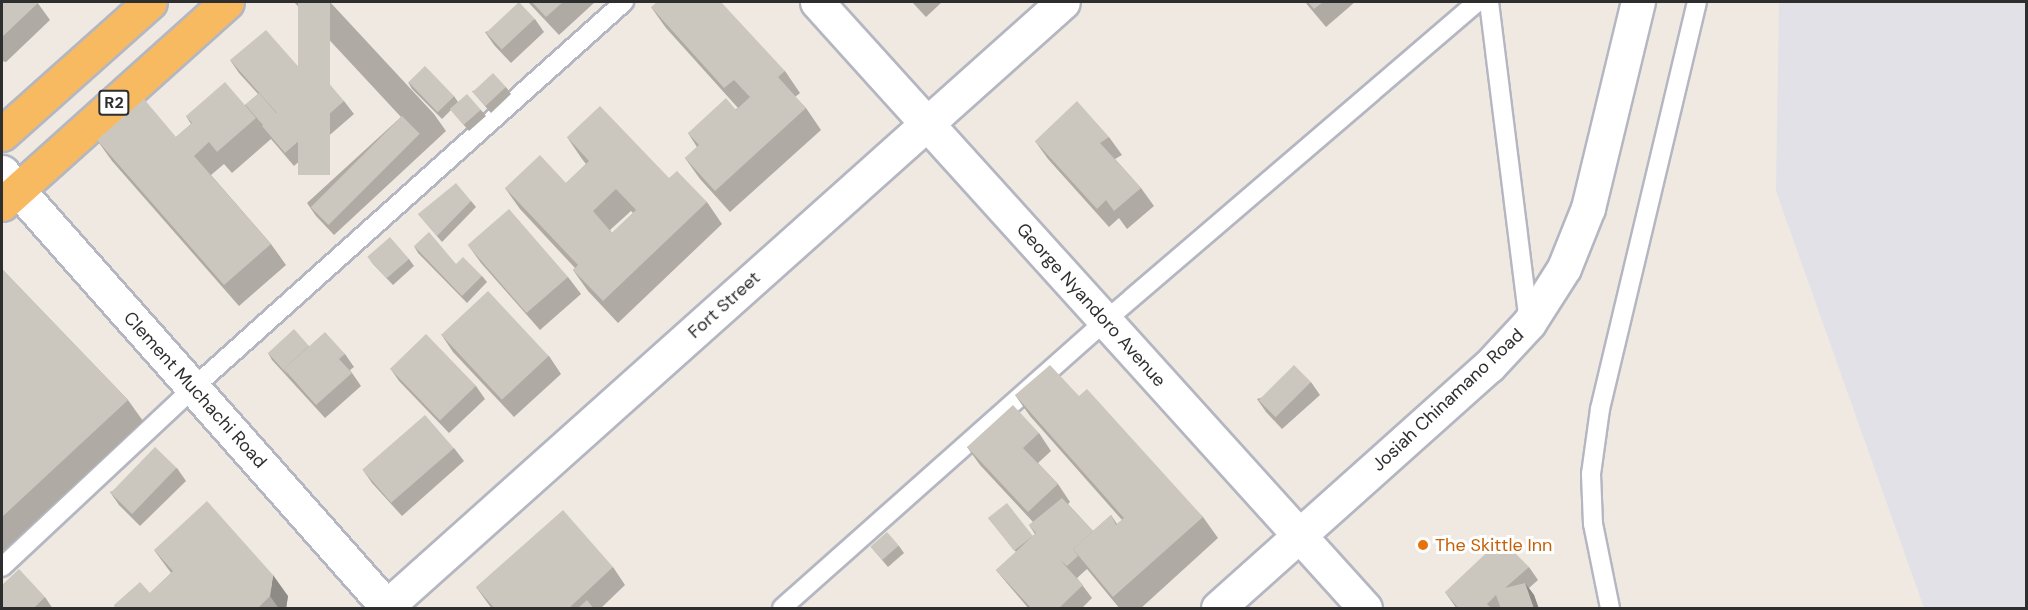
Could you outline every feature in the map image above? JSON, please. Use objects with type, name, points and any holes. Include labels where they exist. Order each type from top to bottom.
[{"type":"highway","points":[[2,134],[150,2]]},
{"type":"highway","name":"R2","points":[[7,188],[227,2]]},
{"type":"street","name":"George Nyandoro Avenue","points":[[817,2],[1365,609]]},
{"type":"street","name":"Fort Street","points":[[387,608],[1063,2]]},
{"type":"street","name":"Josiah Chinamano Road","points":[[1218,609],[1489,366],[1530,323],[1564,268],[1588,208],[1638,2]]},
{"type":"street","name":"Clement Muchachi Road","points":[[7,188],[193,388],[387,608]]},
{"type":"lane","points":[[2,567],[193,388],[624,2]]},
{"type":"lane","points":[[782,609],[1105,321],[1477,2]]},
{"type":"lane","points":[[1489,2],[1530,323]]},
{"type":"lane","points":[[1610,609],[1593,524],[1591,474],[1599,420],[1696,2]]},
{"type":"shaded area","points":[[1779,2],[2026,2],[2026,608],[1924,608],[1776,191]]},
{"type":"building","points":[[2,2],[37,2],[38,3],[2,37]]},
{"type":"building","points":[[298,2],[330,2],[330,175],[298,175]]},
{"type":"building","points":[[519,2],[535,19],[502,50],[486,33]]},
{"type":"building","points":[[532,2],[563,2],[546,17]]},
{"type":"building","points":[[657,2],[721,2],[785,71],[778,77],[806,108],[715,191],[685,158],[699,145],[688,133],[726,98],[736,110],[750,97],[734,80],[724,88],[651,7]]},
{"type":"building","points":[[1308,2],[1323,2],[1314,9]]},
{"type":"building","points":[[266,30],[312,82],[321,74],[344,101],[285,153],[262,126],[277,113],[230,60]]},
{"type":"building","points":[[425,66],[454,96],[438,112],[408,82]]},
{"type":"building","points":[[493,73],[506,87],[485,106],[473,92]]},
{"type":"building","points":[[225,82],[256,118],[217,152],[209,142],[194,156],[271,244],[224,285],[97,140],[144,99],[176,137],[192,123],[186,116]]},
{"type":"building","points":[[259,93],[277,114],[264,126],[245,105]]},
{"type":"building","points":[[467,94],[481,110],[463,125],[450,109]]},
{"type":"building","points":[[1077,101],[1109,137],[1100,143],[1141,188],[1114,211],[1106,200],[1097,209],[1035,141]]},
{"type":"building","points":[[600,106],[669,178],[677,171],[707,202],[603,301],[573,270],[578,265],[505,188],[540,155],[566,183],[589,161],[567,137]],"holes":[[[616,189],[636,210],[612,233],[593,211]]]},
{"type":"building","points":[[402,116],[420,134],[328,225],[311,207]]},
{"type":"building","points":[[456,183],[471,201],[437,236],[418,214]]},
{"type":"building","points":[[509,209],[568,277],[527,313],[467,245]]},
{"type":"building","points":[[429,232],[456,264],[463,257],[482,276],[462,296],[414,246]]},
{"type":"building","points":[[390,237],[409,259],[386,279],[367,257]]},
{"type":"building","points":[[2,269],[128,400],[2,517]]},
{"type":"building","points":[[488,291],[549,356],[502,400],[441,335]]},
{"type":"building","points":[[294,329],[309,346],[284,369],[288,375],[268,353]]},
{"type":"building","points":[[325,332],[345,354],[339,359],[352,373],[316,405],[284,369]]},
{"type":"building","points":[[426,334],[476,386],[440,421],[390,369]]},
{"type":"building","points":[[1050,365],[1079,396],[1087,389],[1203,517],[1113,597],[1073,549],[1111,515],[1116,525],[1124,518],[1015,395]]},
{"type":"building","points":[[1294,365],[1311,382],[1276,417],[1259,400]]},
{"type":"building","points":[[1013,405],[1039,433],[1023,448],[1058,484],[1028,512],[967,447]]},
{"type":"building","points":[[425,415],[454,448],[391,503],[362,469]]},
{"type":"building","points":[[155,447],[177,468],[132,514],[111,493]]},
{"type":"building","points":[[1062,498],[1093,531],[1073,549],[1078,556],[1067,566],[1060,560],[1083,585],[1058,609],[1032,609],[996,570],[1036,533],[1029,525]]},
{"type":"building","points":[[207,501],[273,575],[270,596],[257,609],[117,609],[114,605],[140,582],[150,593],[173,571],[154,550]]},
{"type":"building","points":[[1007,503],[1033,536],[1014,551],[988,518]]},
{"type":"building","points":[[563,510],[613,567],[568,609],[495,609],[476,587]]},
{"type":"building","points":[[887,532],[899,546],[882,560],[870,546]]},
{"type":"building","points":[[1501,539],[1529,567],[1505,588],[1525,583],[1534,609],[1501,609],[1496,595],[1487,604],[1492,609],[1459,609],[1445,592]]},
{"type":"building","points":[[19,569],[45,597],[33,609],[2,609],[2,585]]},
{"type":"building","points":[[587,600],[594,609],[577,609]]},
{"type":"place","name":"The Skittle Inn","points":[[1423,545]]}]
